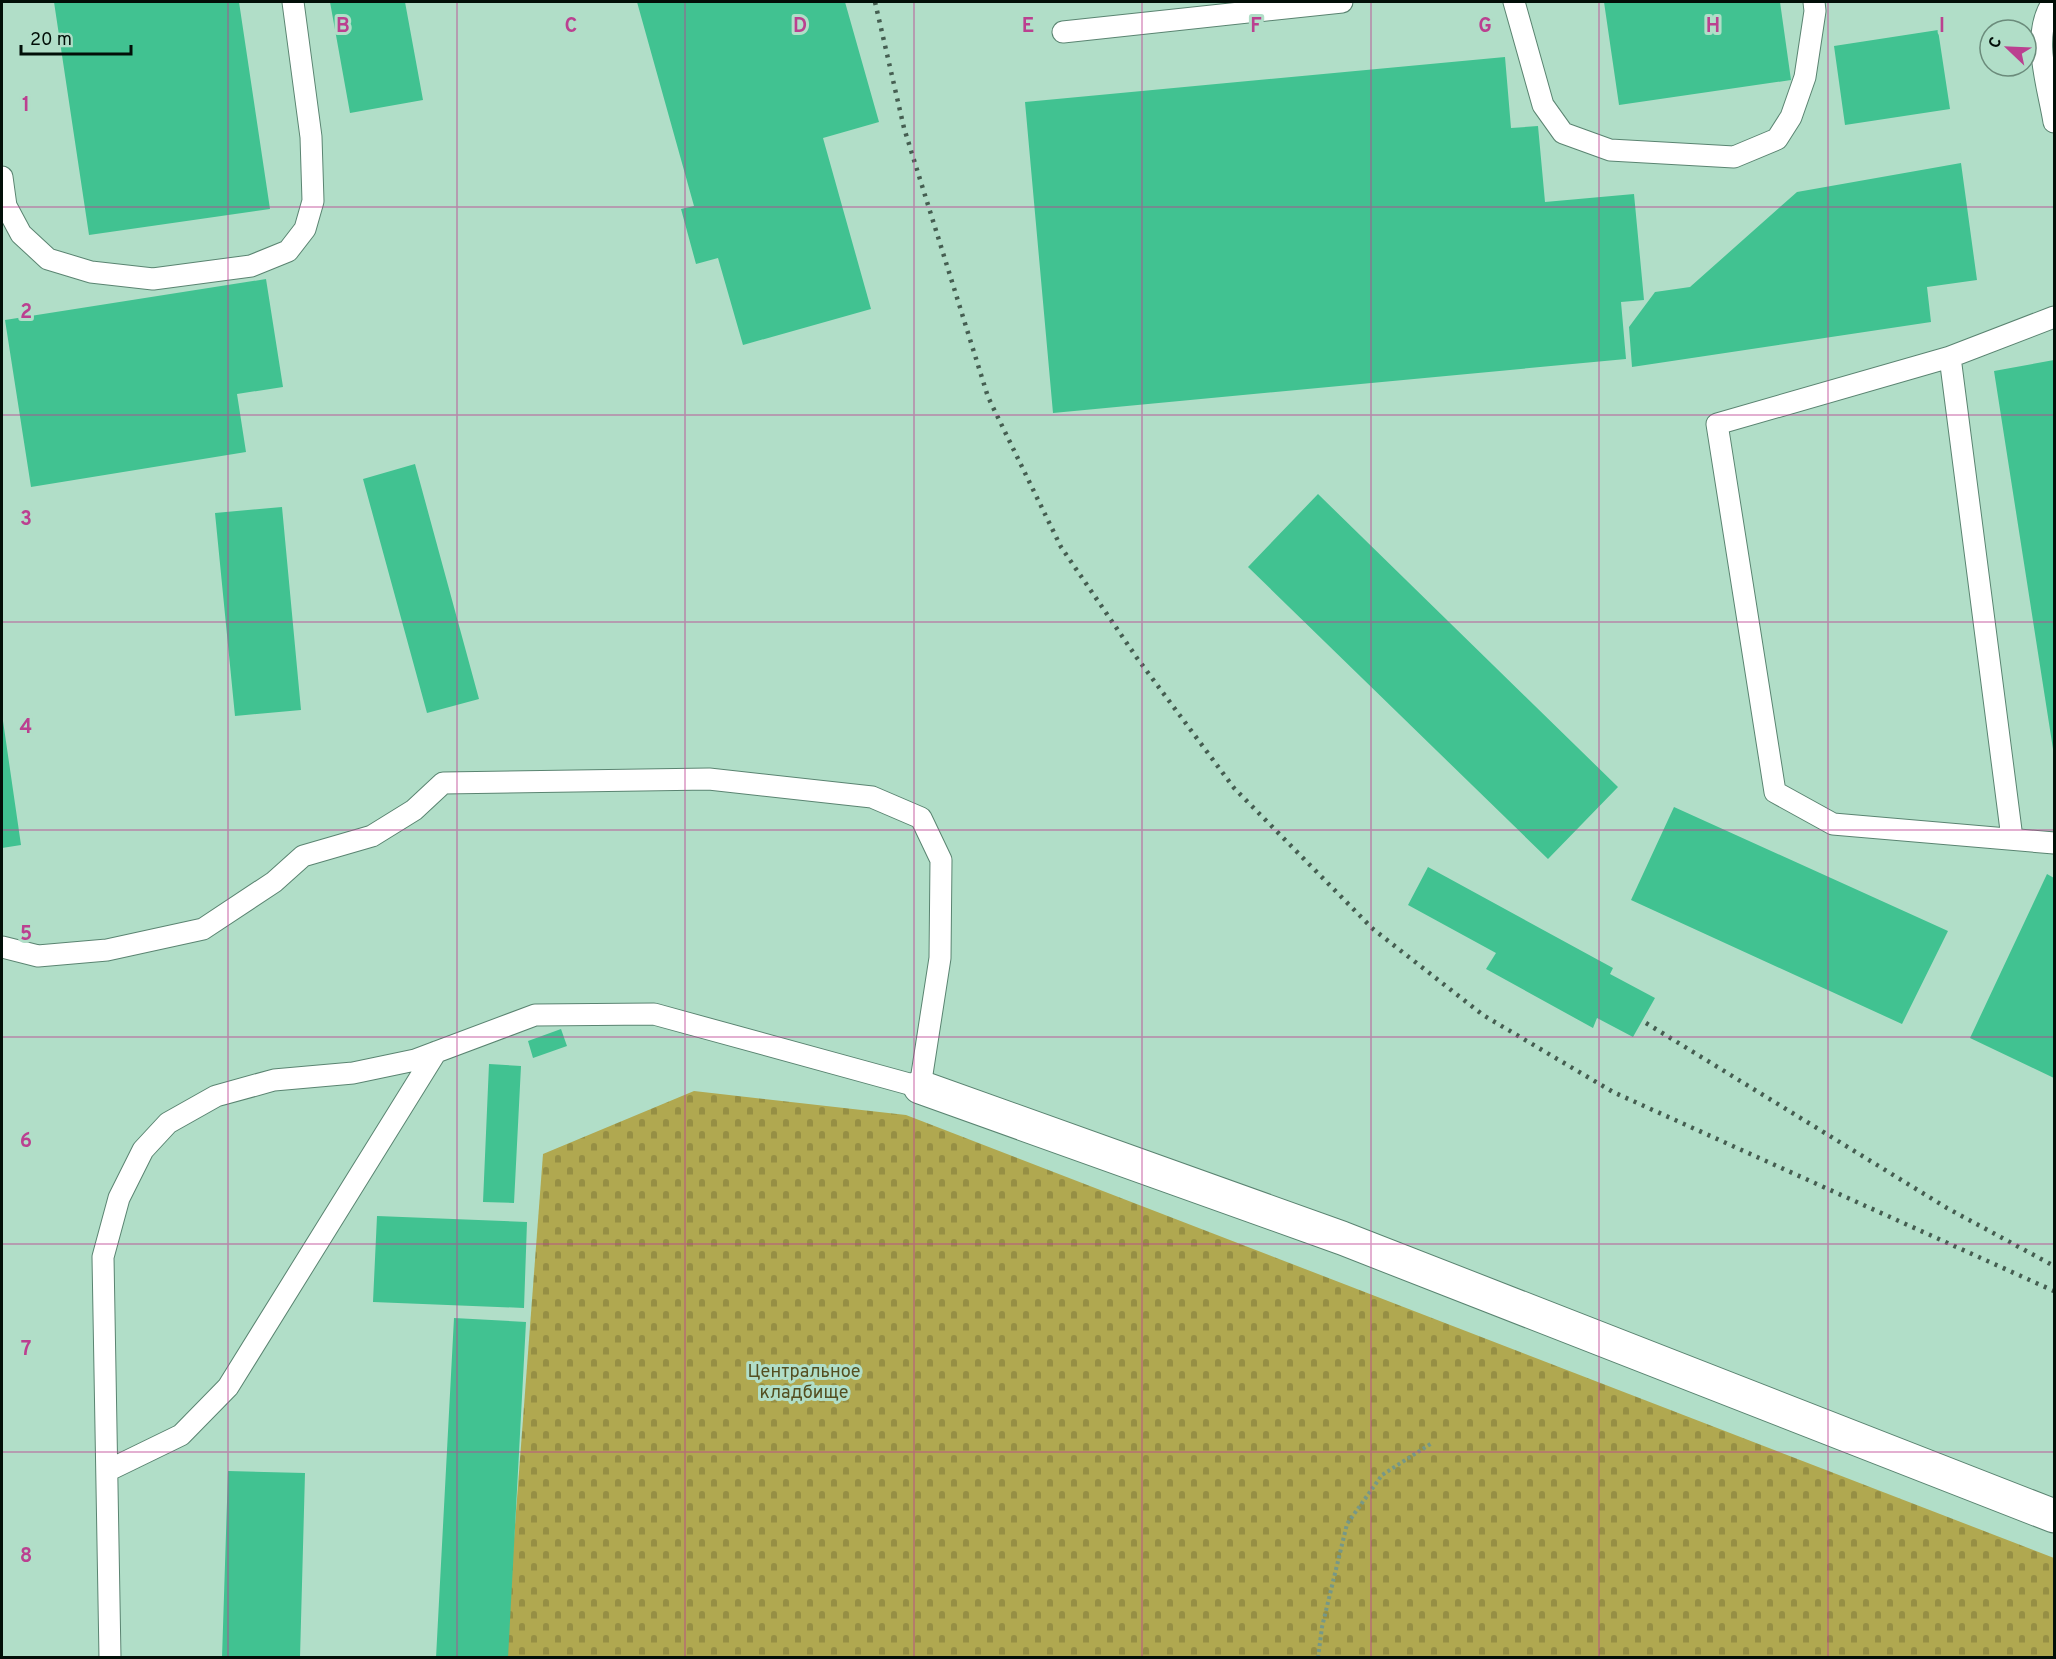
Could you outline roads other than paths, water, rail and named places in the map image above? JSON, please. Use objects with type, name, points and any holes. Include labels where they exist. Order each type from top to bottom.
[{"type":"street","points":[[920,1087],[1342,1238],[2055,1516]]},
{"type":"lane","points":[[2,177],[6,206],[21,234],[48,260],[91,272],[153,279],[251,266],[288,251],[304,229],[313,201],[311,137],[293,2]]},
{"type":"lane","points":[[1063,32],[1342,2]]},
{"type":"lane","points":[[1514,2],[1543,105],[1563,133],[1610,150],[1734,157],[1777,139],[1791,117],[1805,77],[1815,11],[1814,2]]},
{"type":"lane","points":[[2054,2],[2047,11],[2041,49],[2055,122]]},
{"type":"lane","points":[[2055,317],[1950,357],[1717,424],[1774,792],[1833,824],[2055,843]]},
{"type":"lane","points":[[1950,357],[2012,838]]},
{"type":"lane","points":[[2,947],[38,956],[107,950],[203,928],[274,882],[303,856],[372,836],[414,810],[443,783],[710,779],[872,797],[921,818],[941,860],[940,958],[920,1087],[654,1014],[535,1016],[415,1060],[354,1073],[274,1080],[216,1096],[168,1123],[143,1150],[119,1198],[103,1257],[110,1658]]},
{"type":"lane","points":[[107,1471],[182,1435],[228,1387],[436,1052]]},
{"type":"railway","points":[[875,2],[904,128],[988,397],[1061,547],[1137,658],[1234,788],[1373,929],[1483,1015],[1613,1092],[2054,1291]]},
{"type":"railway","points":[[1646,1023],[1947,1208],[2054,1266]]},
{"type":"park label","name":"Центральное кладбище","points":[[804,1381]]}]
